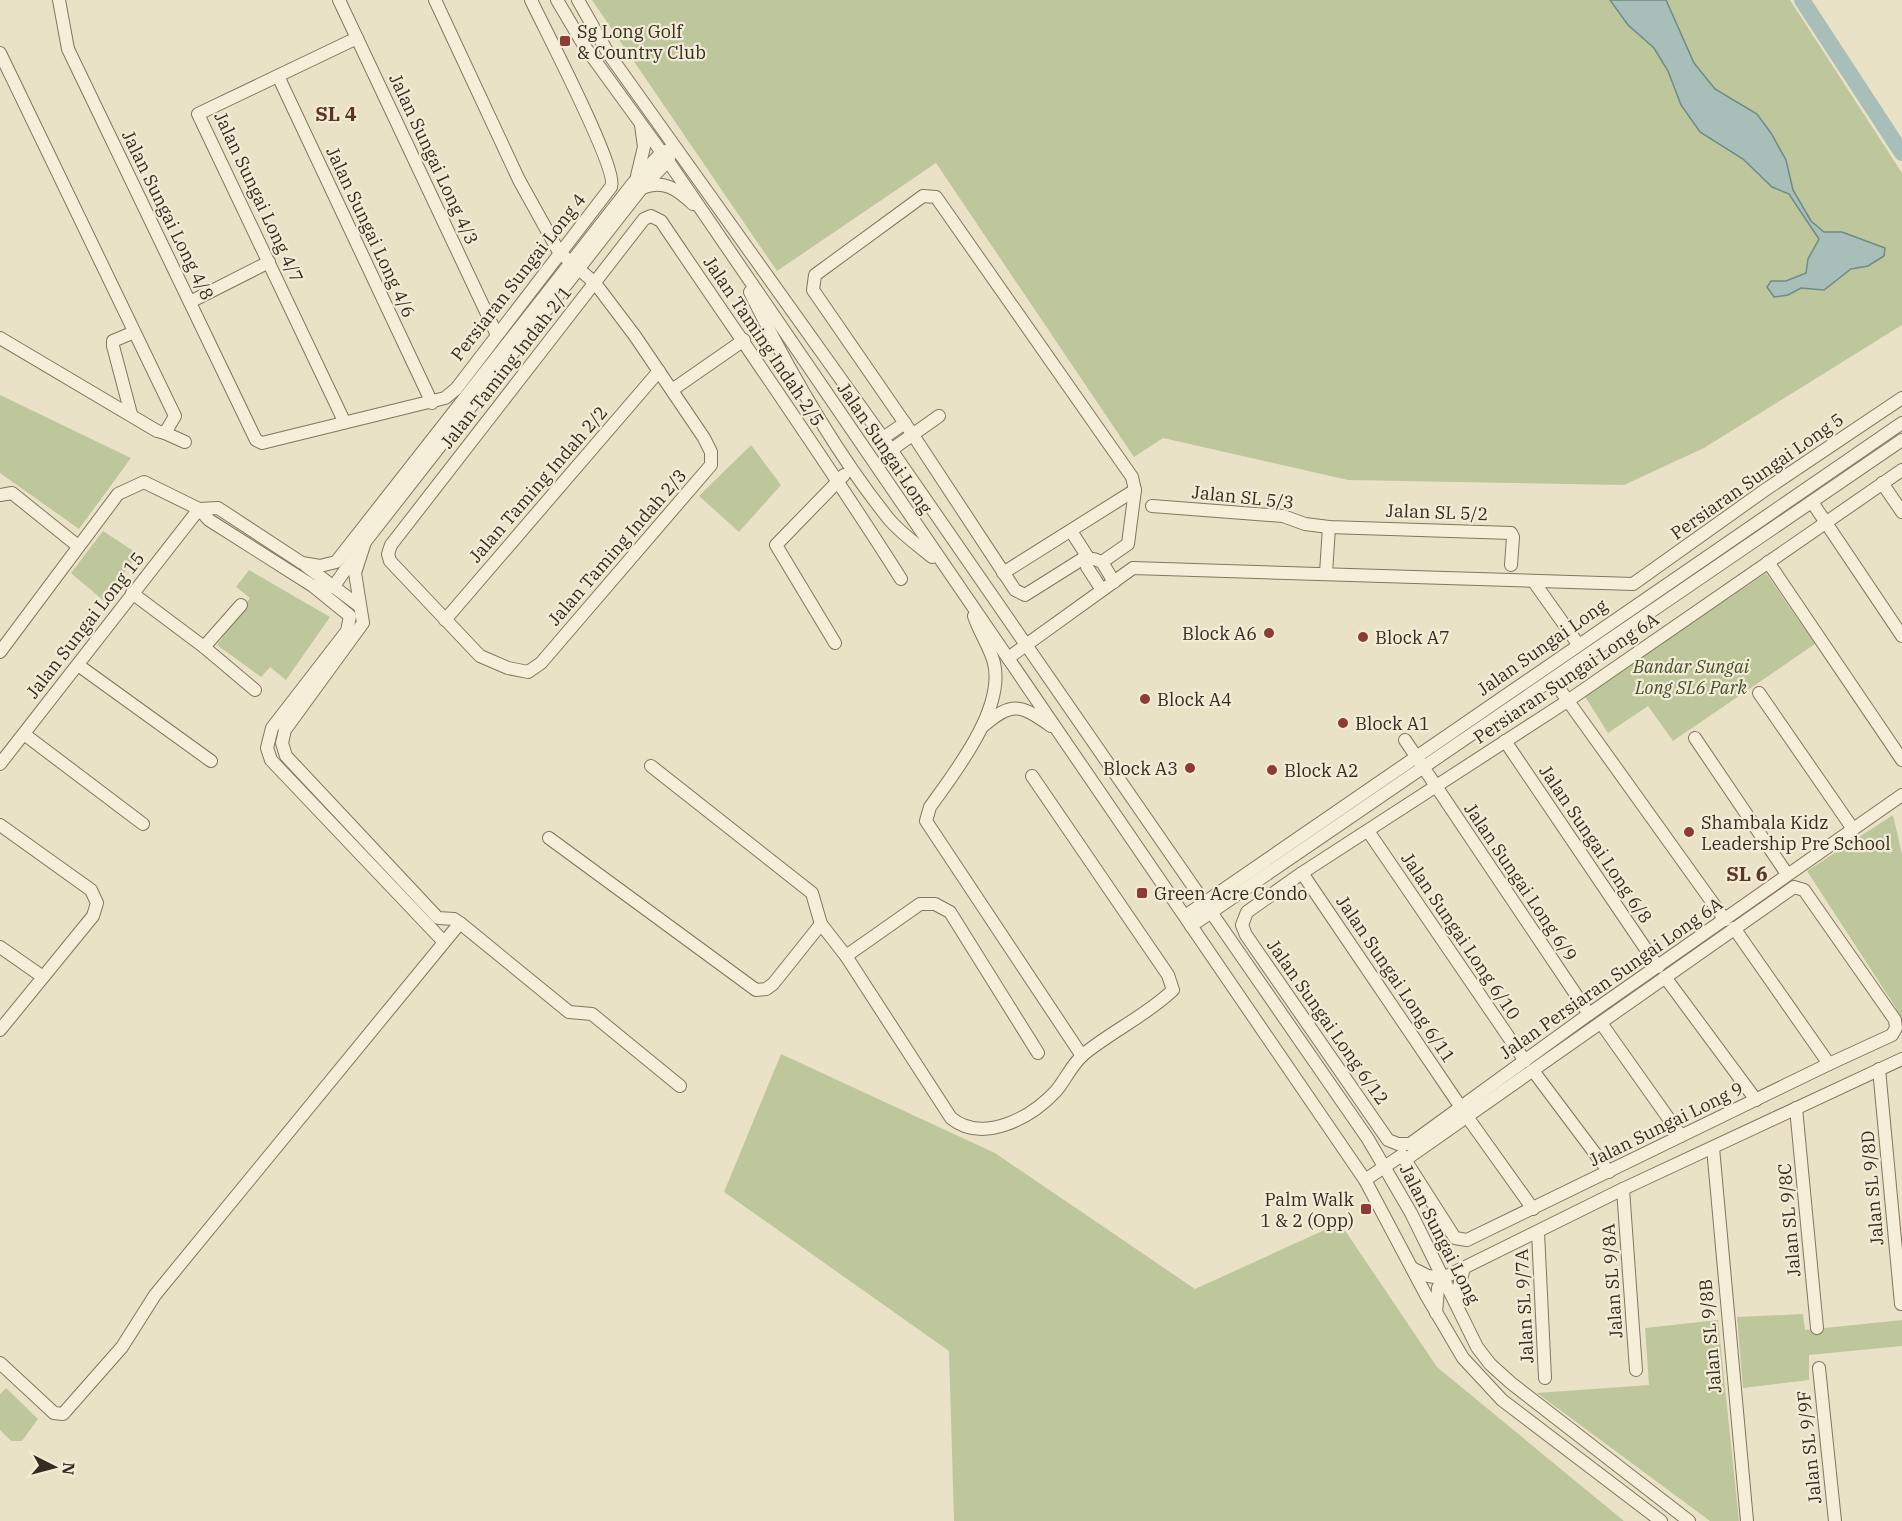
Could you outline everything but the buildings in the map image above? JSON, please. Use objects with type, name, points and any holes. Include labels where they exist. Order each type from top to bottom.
[{"type":"street","name":"Jalan Sungai Long 4/8","points":[[59,0],[68,50],[258,443]]},
{"type":"street","name":"Jalan Sungai Long 4/3","points":[[339,0],[496,333]]},
{"type":"street","points":[[435,0],[519,180],[559,252],[595,283],[672,390],[744,340]]},
{"type":"street","name":"Persiaran Sungai Long 4","points":[[258,443],[344,421],[432,403],[445,398],[456,389],[496,333],[611,187],[612,176],[531,0]]},
{"type":"street","name":"Jalan Sungai Long","points":[[557,0],[583,44],[641,124],[668,151],[687,161],[883,438],[1385,1167],[1477,1347],[1490,1364],[1689,1521]]},
{"type":"street","name":"Jalan Sungai Long","points":[[578,0],[703,214],[1365,1180],[1410,1266],[1463,1359],[1502,1400],[1661,1521]]},
{"type":"street","name":"Jalan Sungai Long 4/7","points":[[344,421],[198,114],[357,38]]},
{"type":"street","points":[[0,56],[174,416],[165,433]]},
{"type":"street","name":"Jalan Sungai Long 4/6","points":[[278,76],[432,403]]},
{"type":"street","points":[[608,79],[628,84],[625,103]]},
{"type":"street","points":[[639,184],[644,147],[641,124]]},
{"type":"street","points":[[326,588],[336,562],[639,184],[668,151]]},
{"type":"street","points":[[639,184],[667,185],[703,214]]},
{"type":"street","points":[[1087,556],[1025,595],[1015,590],[905,423],[813,290],[815,275],[923,196],[936,197],[1132,477],[1135,490],[1128,544],[1102,562]]},
{"type":"street","name":"Jalan Taming Indah 2/1","points":[[445,620],[390,561],[388,554],[391,545],[644,219],[651,216],[661,221]]},
{"type":"street","name":"Jalan Taming Indah 2/5","points":[[661,221],[838,480],[901,579]]},
{"type":"street","points":[[731,254],[791,376],[852,466],[889,519],[947,570]]},
{"type":"street","points":[[190,302],[269,262]]},
{"type":"street","points":[[326,588],[365,542],[575,265]]},
{"type":"street","points":[[131,414],[112,346],[113,341],[132,333]]},
{"type":"street","points":[[0,338],[157,431],[185,442]]},
{"type":"street","name":"Jalan Taming Indah 2/2","points":[[445,620],[659,371]]},
{"type":"street","name":"Jalan Taming Indah 2/3","points":[[445,620],[480,656],[508,668],[528,672],[541,663],[711,465],[711,452],[672,390]]},
{"type":"street","name":"Persiaran Sungai Long 5","points":[[1534,582],[1633,584],[1765,490],[1902,398]]},
{"type":"street","points":[[891,450],[939,416]]},
{"type":"street","points":[[883,438],[905,423]]},
{"type":"street","name":"Jalan Sungai Long","points":[[1188,921],[1204,902],[1902,423]]},
{"type":"street","name":"Jalan Sungai Long","points":[[1188,921],[1212,914],[1902,440]]},
{"type":"street","points":[[835,643],[776,545],[852,466]]},
{"type":"street","name":"Persiaran Sungai Long 6A","points":[[1247,912],[1302,873],[1569,700],[1902,470]]},
{"type":"street","points":[[0,652],[118,494],[144,482],[199,509],[209,520],[358,605]]},
{"type":"street","points":[[1882,483],[1902,512]]},
{"type":"street","points":[[1003,573],[1135,490]]},
{"type":"street","points":[[0,495],[12,493],[78,546]]},
{"type":"street","points":[[1812,502],[1902,636]]},
{"type":"street","name":"Jalan SL 5/3","points":[[1152,506],[1282,516],[1305,524],[1329,526]]},
{"type":"street","points":[[199,509],[218,508],[302,563],[350,616],[350,626],[272,728],[267,748],[271,760],[443,941]]},
{"type":"street","name":"Jalan Sungai Long 15","points":[[0,764],[199,509]]},
{"type":"street","points":[[1326,573],[1329,526]]},
{"type":"street","name":"Jalan SL 5/2","points":[[1329,526],[1511,533],[1513,537],[1511,565]]},
{"type":"street","points":[[1071,531],[1087,556],[1087,567],[1102,590]]},
{"type":"street","points":[[365,542],[356,566],[358,605],[363,623],[285,730],[282,743],[286,756],[438,918],[451,918],[460,923],[569,1012],[592,1014],[680,1086]]},
{"type":"street","points":[[1087,556],[1102,562],[1113,582]]},
{"type":"street","points":[[1768,561],[1902,760]]},
{"type":"street","points":[[302,563],[320,566],[336,562]]},
{"type":"street","points":[[1008,658],[1133,568],[1534,582],[1578,644]]},
{"type":"street","points":[[132,593],[204,647],[255,690]]},
{"type":"street","points":[[969,602],[994,663],[994,687],[981,728],[930,807],[926,821],[1082,1056]]},
{"type":"street","points":[[204,647],[241,605]]},
{"type":"street","points":[[78,665],[211,761]]},
{"type":"street","points":[[1553,680],[1828,1064]]},
{"type":"street","points":[[1759,693],[1853,829]]},
{"type":"street","points":[[981,728],[999,713],[1012,707],[1024,708],[1057,730]]},
{"type":"street","points":[[24,734],[143,824]]},
{"type":"street","points":[[1695,738],[1787,874]]},
{"type":"street","name":"Jalan Sungai Long 6/9","points":[[1405,740],[1426,768],[1435,786],[1588,1014]]},
{"type":"street","name":"Jalan Sungai Long 6/8","points":[[1505,741],[1662,972],[1756,1100]]},
{"type":"street","points":[[651,766],[812,893],[821,924],[846,956],[951,1118],[963,1128],[982,1130],[997,1127],[1038,1108],[1056,1090],[1082,1056],[1173,990],[1168,975],[1032,776]]},
{"type":"street","name":"Jalan Persiaran Sungai Long 6A","points":[[1398,1144],[1410,1144],[1588,1014],[1662,972],[1729,924],[1787,874],[1902,795]]},
{"type":"street","points":[[0,825],[91,890],[98,903],[93,916],[0,1030]]},
{"type":"street","name":"Jalan Sungai Long 6/10","points":[[1368,831],[1525,1061]]},
{"type":"street","points":[[549,838],[756,990],[766,989],[773,984],[821,924]]},
{"type":"street","name":"Jalan Sungai Long 6/11","points":[[1302,873],[1460,1106]]},
{"type":"street","name":"Jalan Sungai Long 9","points":[[1406,1160],[1455,1238],[1467,1240],[1828,1064],[1893,1035],[1896,1028],[1895,1020],[1803,890],[1798,887],[1790,889],[1729,924]]},
{"type":"street","points":[[846,956],[920,904],[935,904],[950,912],[1038,1053]]},
{"type":"street","name":"Jalan Sungai Long 6/12","points":[[1247,912],[1242,922],[1246,935],[1388,1140],[1398,1144]]},
{"type":"street","points":[[0,1363],[54,1413],[63,1414],[122,1347],[150,1301],[460,923]]},
{"type":"street","points":[[0,947],[43,977]]},
{"type":"street","points":[[1365,1180],[1402,1155],[1406,1160],[1534,1072],[1601,1023],[1662,972]]},
{"type":"street","points":[[1233,987],[1251,974]]},
{"type":"street","points":[[1601,1023],[1681,1136]]},
{"type":"street","points":[[1410,1266],[1428,1276],[1443,1278],[1623,1189],[1902,1059]]},
{"type":"street","name":"Jalan SL 9/8D","points":[[1879,1069],[1901,1304]]},
{"type":"street","points":[[1534,1072],[1609,1172]]},
{"type":"street","name":"Jalan SL 9/8C","points":[[1796,1108],[1817,1328]]},
{"type":"street","points":[[1468,1118],[1533,1209]]},
{"type":"street","name":"Jalan SL 9/8B","points":[[1713,1148],[1746,1521]]},
{"type":"street","name":"Jalan SL 9/8A","points":[[1623,1189],[1636,1370]]},
{"type":"street","name":"Jalan SL 9/7A","points":[[1538,1232],[1545,1378]]},
{"type":"street","points":[[1434,1260],[1464,1268]]},
{"type":"street","points":[[1455,1301],[1464,1268]]},
{"type":"street","points":[[1436,1313],[1438,1288],[1443,1278]]},
{"type":"street","name":"Jalan SL 9/9F","points":[[1819,1368],[1834,1521]]},
{"type":"green space","points":[[592,0],[1790,0],[1902,173],[1902,325],[1704,448],[1624,485],[1348,480],[1163,438],[1134,457],[936,163],[777,271]]},
{"type":"green space","points":[[0,395],[131,458],[79,529],[0,473]]},
{"type":"green space","points":[[751,445],[781,485],[739,532],[699,496]]},
{"type":"green space","points":[[103,531],[138,554],[104,601],[71,573]]},
{"type":"green space","points":[[249,570],[330,617],[286,680],[270,667],[261,677],[217,645],[250,598],[236,587]]},
{"type":"green space","name":"Bandar Sungai Long SL6 Park","points":[[1766,573],[1815,644],[1673,741],[1648,706],[1608,733],[1584,695]]},
{"type":"green space","points":[[1893,815],[1902,854],[1902,1030],[1896,1008],[1807,871]]},
{"type":"green space","points":[[781,1054],[995,1153],[1195,1289],[1340,1223],[1437,1367],[1624,1521],[954,1521],[949,1351],[724,1192]]},
{"type":"green space","points":[[1803,1314],[1805,1330],[1902,1320],[1902,1346],[1809,1355],[1809,1380],[1743,1388],[1737,1317]]},
{"type":"green space","points":[[1718,1320],[1739,1521],[1710,1521],[1537,1393],[1649,1385],[1645,1328]]},
{"type":"green space","points":[[6,1388],[38,1419],[22,1441],[11,1441],[0,1430],[0,1394]]},
{"type":"water","points":[[1610,0],[1666,0],[1694,63],[1715,89],[1757,114],[1771,133],[1786,160],[1793,190],[1811,221],[1824,232],[1842,232],[1885,248],[1884,256],[1868,266],[1851,269],[1824,290],[1801,288],[1788,295],[1774,297],[1767,287],[1771,281],[1786,281],[1806,273],[1808,259],[1819,239],[1789,194],[1772,187],[1743,159],[1700,132],[1681,105],[1668,71],[1654,48],[1628,25]]},
{"type":"waterway","points":[[1802,0],[1902,153]]},
{"type":"place","name":"Sg Long Golf & Country Club","points":[[565,41]]},
{"type":"place","name":"Block A6","points":[[1269,633]]},
{"type":"place","name":"Block A7","points":[[1363,637]]},
{"type":"place","name":"Block A4","points":[[1145,699]]},
{"type":"place","name":"Block A1","points":[[1343,723]]},
{"type":"place","name":"Block A3","points":[[1190,768]]},
{"type":"place","name":"Block A2","points":[[1272,770]]},
{"type":"place","name":"Shambala Kidz Leadership Pre School","points":[[1689,832]]},
{"type":"place","name":"Green Acre Condo","points":[[1142,893]]},
{"type":"place","name":"Palm Walk 1 & 2 (Opp)","points":[[1366,1209]]},
{"type":"district","name":"SL 4","points":[[336,113]]},
{"type":"district","name":"SL 6","points":[[1747,873]]}]
